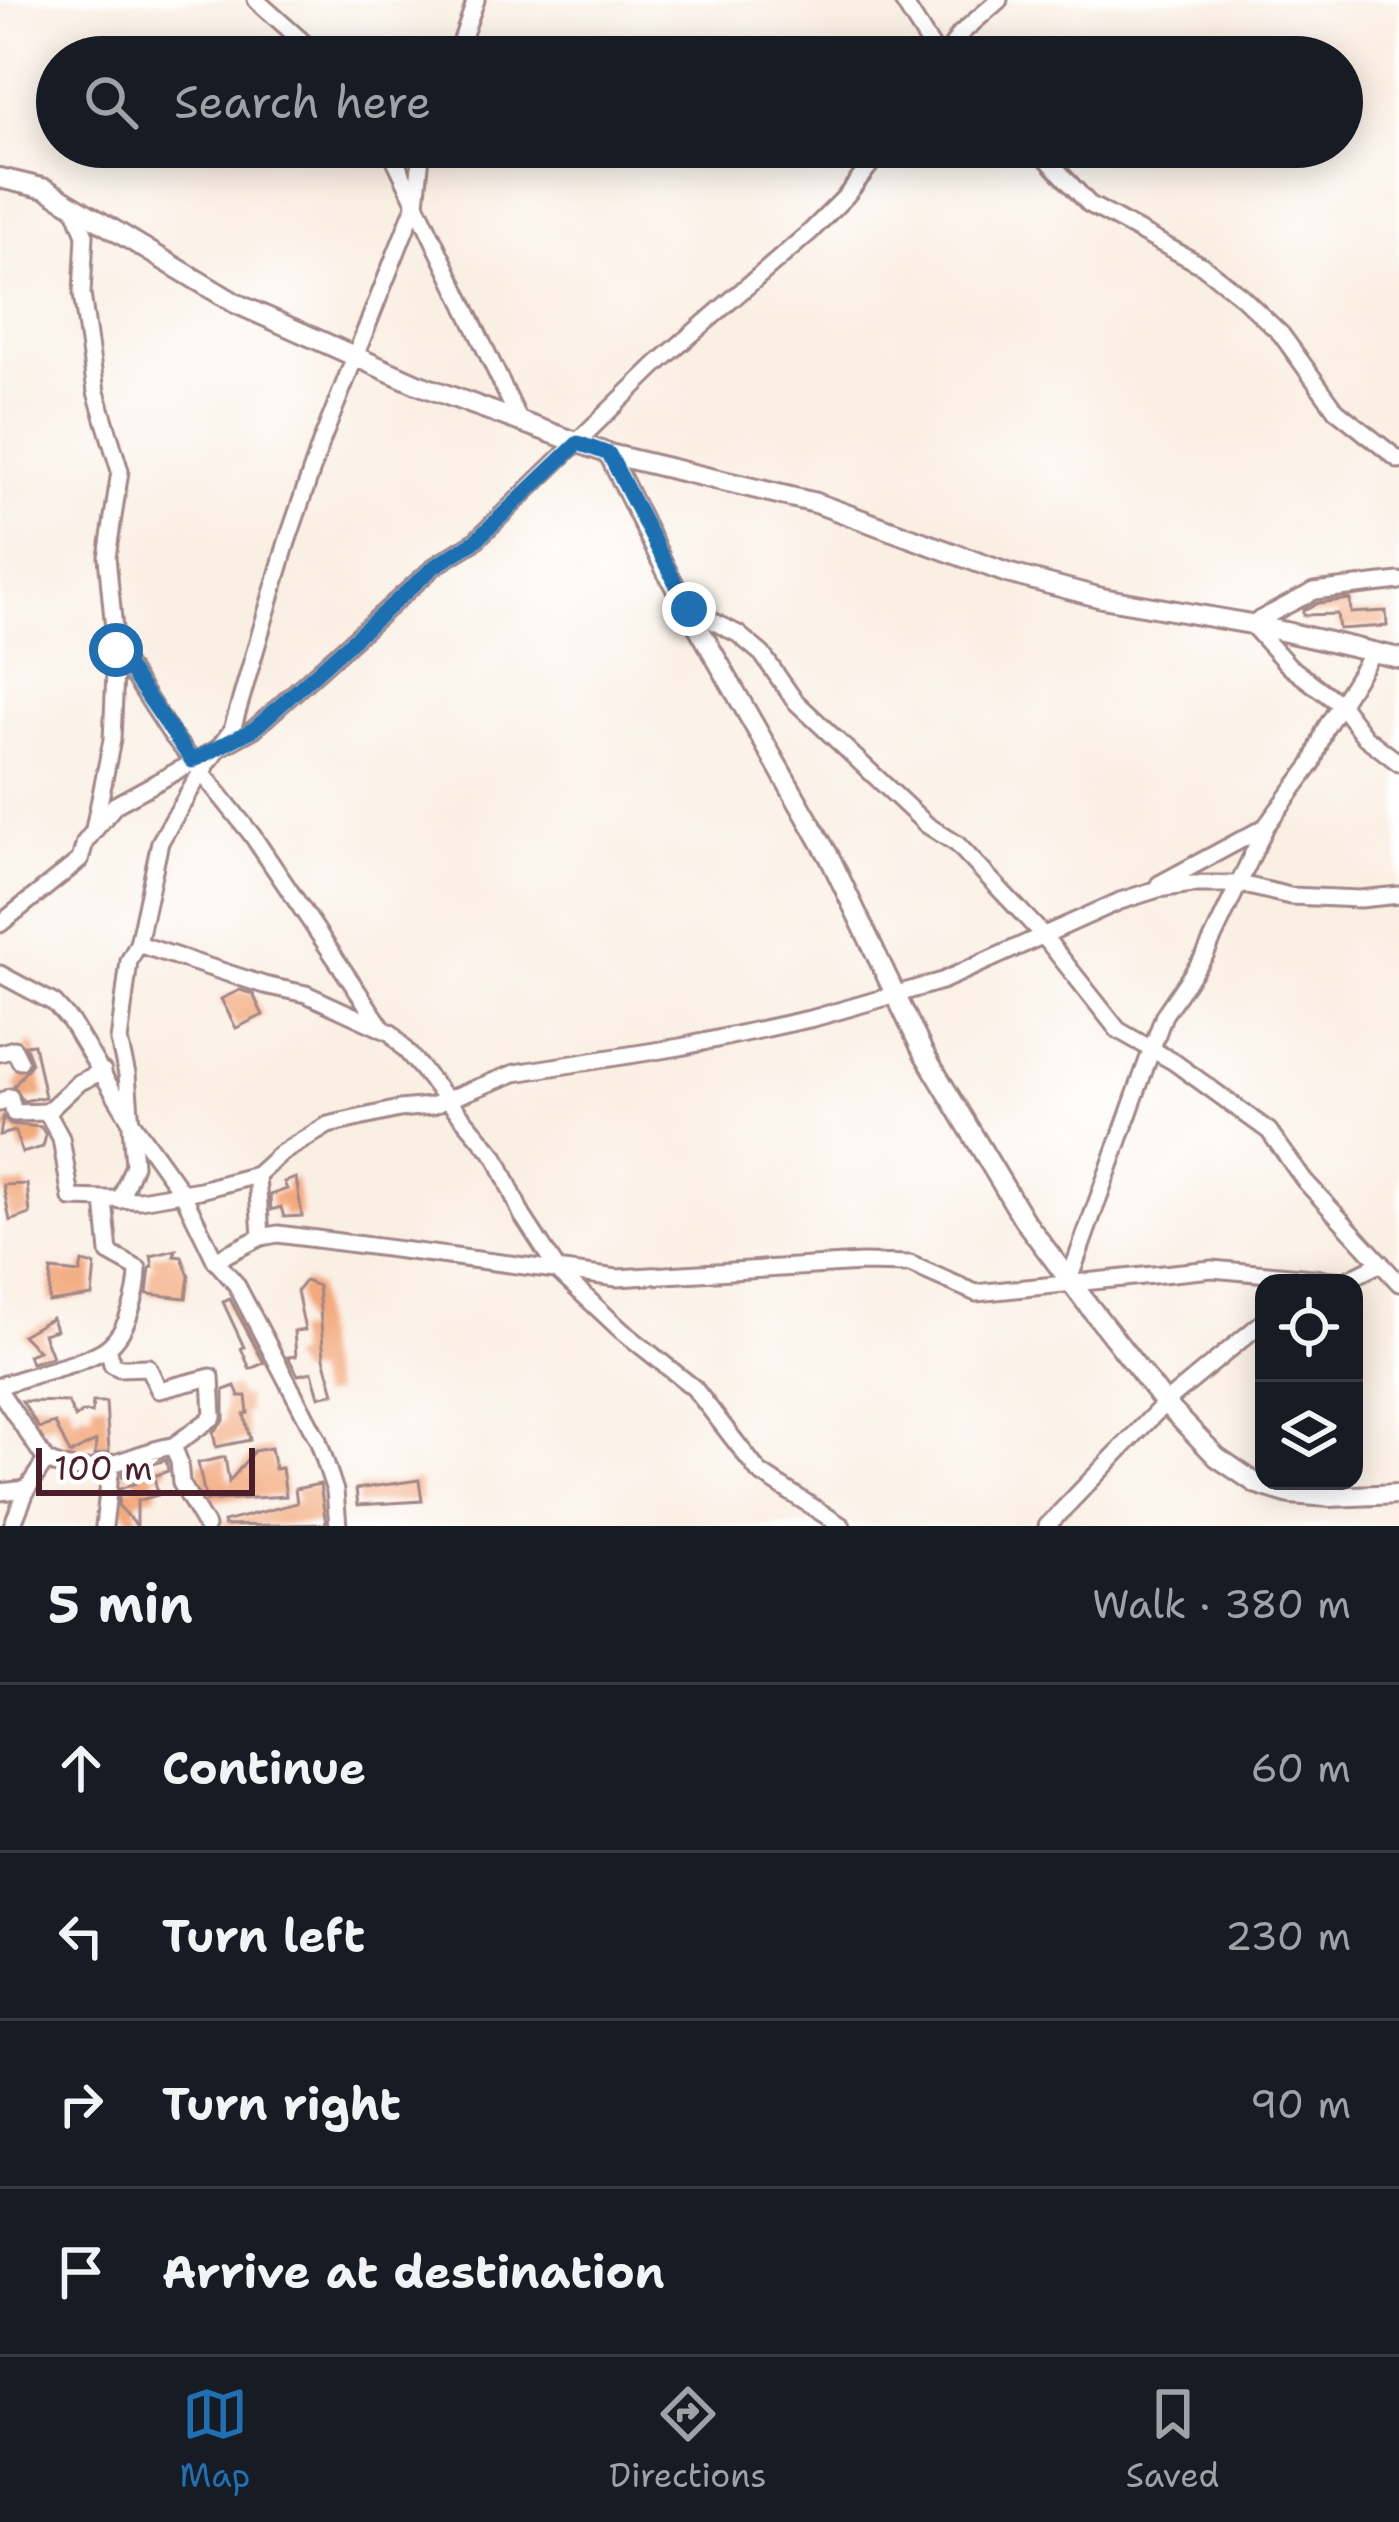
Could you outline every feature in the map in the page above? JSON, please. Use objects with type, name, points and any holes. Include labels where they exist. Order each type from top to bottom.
[{"type":"street","points":[[256,0],[296,36]]},
{"type":"street","points":[[463,36],[476,0]]},
{"type":"street","points":[[902,0],[927,36]]},
{"type":"street","points":[[958,36],[1000,0]]},
{"type":"street","points":[[399,168],[520,422]]},
{"type":"street","points":[[0,924],[80,860],[115,805],[197,766],[232,730],[287,542],[416,203],[420,168]]},
{"type":"street","points":[[219,747],[254,729],[435,566],[474,542],[657,364],[810,232],[868,168]]},
{"type":"street","points":[[1056,168],[1089,204],[1203,266],[1240,296],[1281,334],[1336,410],[1399,460]]},
{"type":"street","points":[[0,178],[46,189],[235,303],[355,357],[609,454],[816,503],[1007,573],[1089,595],[1252,624],[1399,658]]},
{"type":"street","points":[[74,204],[85,235],[82,293],[96,392],[120,471],[107,556],[116,650],[112,740],[94,832]]},
{"type":"street","points":[[609,454],[689,609],[830,858],[923,1052],[1013,1201],[1071,1282],[1165,1402],[1217,1456],[1257,1484],[1290,1494],[1399,1495]]},
{"type":"street","points":[[1252,624],[1314,591],[1399,580]]},
{"type":"street","points":[[689,609],[738,634],[762,654],[795,701],[927,825],[956,844],[1044,938],[1118,1030],[1269,1130],[1304,1180],[1399,1282]]},
{"type":"street","points":[[1252,624],[1289,666],[1341,705],[1365,737],[1399,763]]},
{"type":"street","points":[[116,650],[252,835],[383,1029]]},
{"type":"street","points":[[1071,1282],[1164,1015],[1205,955],[1266,826],[1312,764],[1325,729],[1372,652]]},
{"type":"street","points":[[108,1347],[112,1364],[118,1368],[148,1366],[159,1390],[211,1377],[213,1417],[172,1446],[148,1450],[96,1471],[46,1460],[0,1389],[108,1347],[138,1290],[138,1269],[109,1253],[112,1200],[134,1165],[119,1041],[129,961],[138,944],[160,842],[197,766]]},
{"type":"street","points":[[47,1112],[61,1138],[71,1198],[183,1194],[257,1175],[280,1154],[328,1125],[450,1100],[515,1073],[748,1033],[943,981],[1129,898],[1266,826]]},
{"type":"street","points":[[1129,898],[1192,884],[1240,884],[1290,896],[1360,899],[1399,895]]},
{"type":"street","points":[[138,944],[306,994],[391,1033],[496,1157],[522,1215],[560,1272],[621,1330],[694,1388],[759,1472],[842,1526]]},
{"type":"street","points":[[0,974],[54,1003],[183,1194],[215,1260],[236,1284],[318,1440],[335,1491],[338,1526]]},
{"type":"street","points":[[0,1053],[14,1049],[20,1061]]},
{"type":"street","points":[[0,1103],[10,1097],[14,1113],[47,1112],[78,1083],[103,1071]]},
{"type":"street","points":[[257,1175],[261,1237]]},
{"type":"street","points":[[215,1260],[261,1237],[278,1234],[617,1278],[910,1264],[976,1293],[1148,1272],[1212,1269],[1262,1274]]},
{"type":"street","points":[[1359,1274],[1381,1263]]},
{"type":"street","points":[[1045,1525],[1165,1402],[1255,1329]]},
{"type":"street","points":[[172,1446],[181,1483],[206,1526]]},
{"type":"street","points":[[12,1526],[27,1489],[46,1460]]},
{"type":"street","points":[[104,1526],[111,1466]]},
{"type":"street","points":[[0,1492],[27,1489]]},
{"type":"building","points":[[1350,599],[1351,613],[1386,611],[1387,626],[1339,629],[1337,614],[1303,615],[1303,610],[1318,603]]},
{"type":"building","points":[[240,990],[253,994],[263,1015],[236,1028],[221,999]]},
{"type":"building","points":[[34,1044],[45,1097],[23,1101],[14,1086],[32,1063],[25,1045]]},
{"type":"building","points":[[3,1117],[10,1124],[41,1127],[46,1135],[43,1147],[22,1153],[15,1131],[0,1135]]},
{"type":"building","points":[[296,1178],[302,1216],[284,1217],[281,1207],[271,1210],[270,1195],[287,1189],[284,1182]]},
{"type":"building","points":[[27,1184],[30,1214],[10,1221],[3,1185]]},
{"type":"building","points":[[176,1250],[174,1256],[182,1257],[189,1276],[186,1298],[147,1294],[151,1256]]},
{"type":"building","points":[[82,1262],[95,1265],[92,1296],[49,1302],[51,1270],[80,1273]]},
{"type":"building","points":[[305,1281],[318,1286],[324,1358],[334,1393],[319,1397],[312,1372],[298,1375],[288,1357],[296,1356],[294,1331],[305,1330],[297,1291]]},
{"type":"building","points":[[230,1299],[264,1363],[250,1369],[223,1302]]},
{"type":"building","points":[[52,1318],[56,1330],[43,1334],[52,1357],[31,1363],[28,1355],[38,1351],[22,1335]]},
{"type":"building","points":[[235,1386],[239,1396],[246,1396],[248,1413],[244,1414],[250,1440],[216,1447],[213,1432],[224,1421],[224,1390]]},
{"type":"building","points":[[22,1401],[68,1402],[75,1418],[92,1413],[93,1402],[106,1402],[109,1452],[95,1455],[96,1441],[70,1454],[55,1423],[39,1428]]},
{"type":"building","points":[[271,1448],[275,1469],[282,1468],[286,1496],[206,1501],[198,1463],[225,1457],[229,1482],[254,1451]]},
{"type":"building","points":[[166,1460],[168,1471],[154,1476],[158,1495],[137,1501],[137,1526],[118,1505],[120,1489],[136,1483],[133,1475],[122,1477],[122,1473]]},
{"type":"building","points":[[419,1480],[422,1501],[358,1505],[356,1489]]},
{"type":"building","points":[[320,1484],[326,1524],[224,1526],[223,1522],[297,1503],[295,1489]]},
{"type":"route","points":[[116,650],[192,761],[254,729],[435,566],[474,542],[578,443],[609,454],[689,609]]}]
